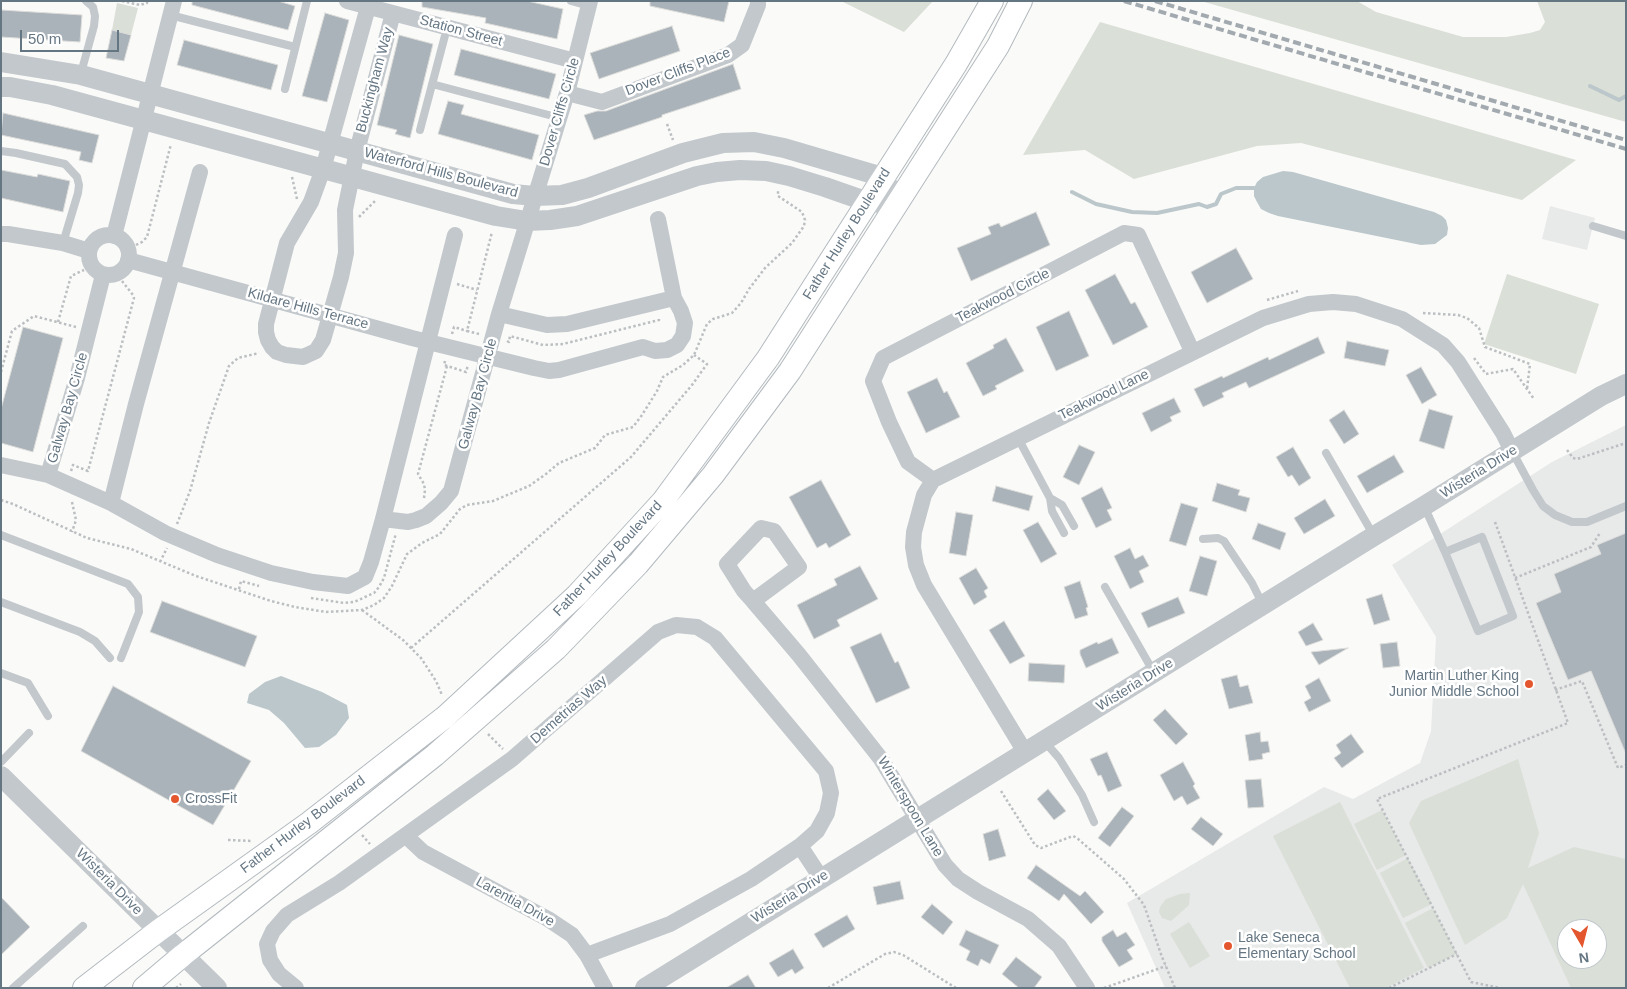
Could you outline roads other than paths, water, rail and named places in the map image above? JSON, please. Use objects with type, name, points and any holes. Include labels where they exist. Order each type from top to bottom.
[{"type":"main road","name":"Father Hurley Boulevard","points":[[84,988],[158,931],[309,823],[445,717],[577,595],[663,501],[768,358],[956,64],[992,1]]},
{"type":"main road","name":"Father Hurley Boulevard","points":[[144,988],[435,755],[556,649],[638,564],[713,475],[790,371],[993,54],[1021,2]]},
{"type":"street","name":"Station Street","points":[[347,1],[575,61]]},
{"type":"street","name":"Dover Cliffs Place","points":[[567,93],[602,102],[728,55],[742,45],[758,1]]},
{"type":"street","name":"Dover Cliffs Circle","points":[[527,221],[560,118],[590,4]]},
{"type":"street","name":"Buckingham Way","points":[[368,7],[323,170],[311,202],[286,243],[266,332],[272,347],[277,352],[286,355],[303,357],[316,351],[323,340],[346,253],[345,210],[357,151],[393,13]]},
{"type":"street","points":[[114,236],[172,8]]},
{"type":"street","name":"Waterford Hills Boulevard","points":[[1,62],[81,75],[513,194],[535,196],[562,195],[588,188],[683,153],[723,143],[754,142],[784,148],[883,177]]},
{"type":"street","name":"Waterford Hills Boulevard","points":[[1,88],[10,87],[52,95],[496,216],[527,221],[576,216],[697,176],[740,170],[766,171],[789,176],[868,202],[898,203]]},
{"type":"street","points":[[111,503],[136,404],[200,172]]},
{"type":"street","points":[[883,177],[898,203]]},
{"type":"street","name":"Kildare Hills Terrace","points":[[128,260],[428,341],[549,371],[559,370],[643,347],[655,351],[668,350],[677,344],[683,336],[685,323],[681,310],[674,298],[658,219]]},
{"type":"street","name":"Galway Bay Circle","points":[[384,519],[416,520],[426,516],[448,497],[459,466],[487,356],[527,221]]},
{"type":"street","name":"Teakwood Circle","points":[[933,480],[908,462],[889,422],[873,381],[883,358],[1124,233],[1138,235],[1192,351]]},
{"type":"street","points":[[1,234],[63,243],[89,251]]},
{"type":"street","points":[[108,235],[114,236],[125,243],[128,248],[128,260],[122,271],[116,274],[103,275],[93,268],[89,251],[96,239],[108,235]]},
{"type":"street","name":"Galway Bay Circle","points":[[103,275],[77,378],[48,475],[111,503],[165,533],[217,555],[271,573],[313,582],[348,586],[365,577],[384,519],[455,235]]},
{"type":"street","points":[[500,314],[547,325],[567,324],[674,298]]},
{"type":"street","name":"Teakwood Lane","points":[[933,480],[1192,351],[1263,318],[1309,304],[1332,302],[1356,304],[1402,318],[1443,345],[1458,362],[1503,433],[1512,451]]},
{"type":"street","name":"Wisteria Drive","points":[[645,988],[1601,396],[1626,384]]},
{"type":"street","points":[[1,465],[48,475]]},
{"type":"street","points":[[933,480],[924,495],[914,532],[913,547],[916,565],[924,585],[1024,752]]},
{"type":"street","name":"Winterspoon Lane","points":[[753,601],[799,567],[774,531],[761,528],[727,564],[744,591],[800,655],[882,759],[945,865],[958,879],[1028,919],[1059,946],[1086,988]]},
{"type":"street","name":"Demetrias Way","points":[[296,988],[279,974],[270,960],[267,944],[273,931],[287,915],[339,883],[512,759],[658,632],[676,625],[698,627],[715,638],[826,771],[831,792],[827,813],[817,830],[800,846],[751,879],[670,924],[587,955]]},
{"type":"street","name":"Wisteria Drive","points":[[1,776],[217,988]]},
{"type":"street","name":"Larentia Drive","points":[[406,836],[423,852],[548,919],[572,935],[587,955],[605,988]]},
{"type":"street","points":[[800,846],[821,878]]},
{"type":"lane","points":[[81,75],[95,16],[93,7],[86,1]]},
{"type":"lane","points":[[285,89],[307,1]]},
{"type":"lane","points":[[571,1],[590,4]]},
{"type":"lane","points":[[172,8],[295,46]]},
{"type":"lane","points":[[420,130],[448,28]]},
{"type":"lane","points":[[432,84],[560,118]]},
{"type":"lane","points":[[1,151],[66,164],[77,177],[78,193],[63,243]]},
{"type":"lane","points":[[1593,226],[1626,236]]},
{"type":"lane","points":[[1018,438],[1050,498],[1052,511],[1064,533]]},
{"type":"lane","points":[[1512,451],[1543,506],[1555,515],[1572,522],[1587,522],[1626,506]]},
{"type":"lane","points":[[1326,453],[1374,536]]},
{"type":"lane","points":[[1050,498],[1062,505],[1074,526]]},
{"type":"lane","points":[[1424,506],[1478,631],[1513,616],[1482,537],[1445,552]]},
{"type":"lane","points":[[1,535],[128,584],[138,596],[139,612],[122,658]]},
{"type":"lane","points":[[1203,538],[1218,538],[1224,541],[1252,583],[1263,605]]},
{"type":"lane","points":[[1105,588],[1154,673]]},
{"type":"lane","points":[[1,602],[80,632],[96,641],[110,658]]},
{"type":"lane","points":[[1,673],[28,683],[48,716]]},
{"type":"lane","points":[[1,762],[29,733]]},
{"type":"lane","points":[[1044,741],[1059,758],[1082,795],[1094,822]]},
{"type":"lane","points":[[18,986],[83,926]]},
{"type":"waterway","points":[[1590,86],[1619,100],[1626,96]]},
{"type":"waterway","points":[[1072,192],[1096,204],[1132,212],[1157,213],[1199,204],[1207,207],[1216,204],[1221,194],[1236,188],[1254,188]]},
{"type":"railway","points":[[1124,1],[1626,149]]},
{"type":"railway","points":[[1155,1],[1626,140]]},
{"type":"place","name":"Martin Luther King Junior Middle School","points":[[1529,684]]},
{"type":"place","name":"CrossFit","points":[[175,799]]},
{"type":"place","name":"Lake Seneca Elementary School","points":[[1228,946]]}]
